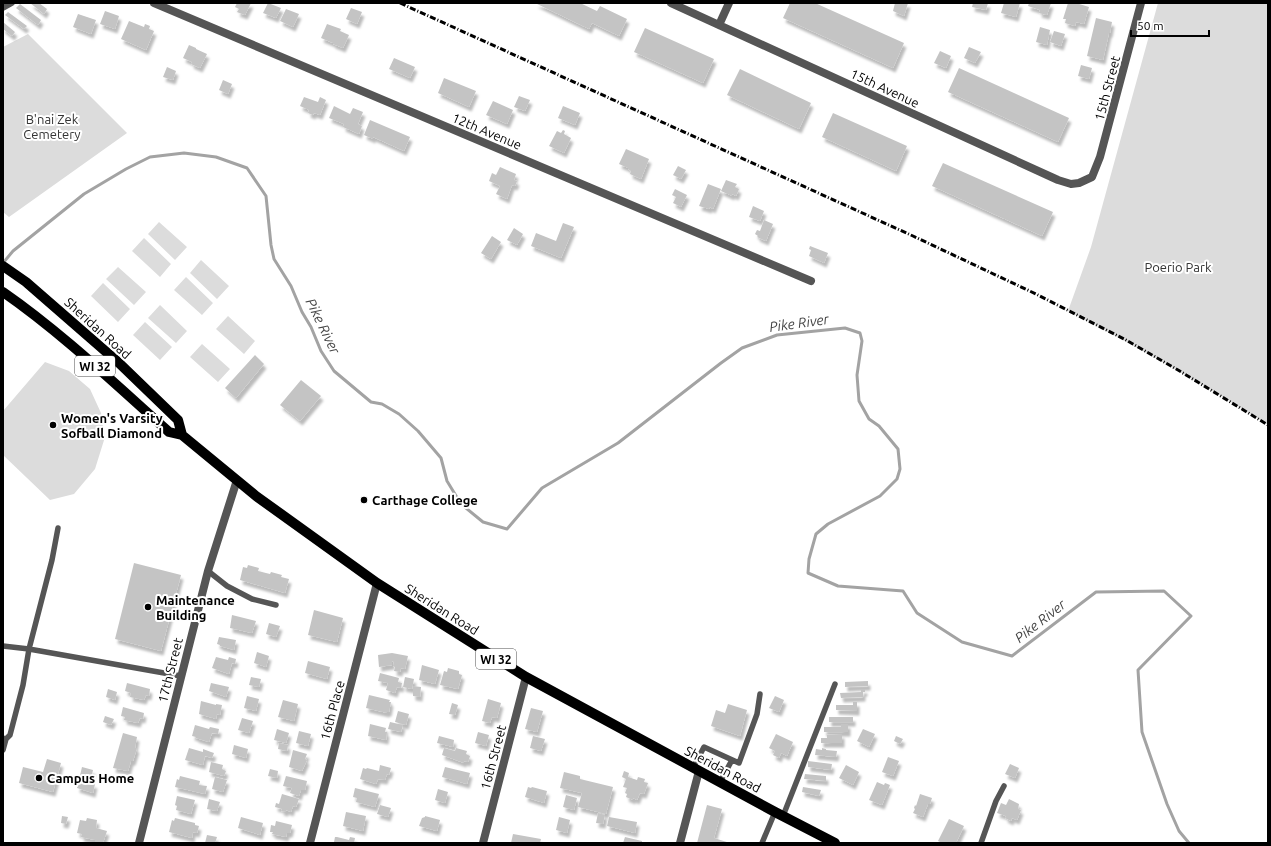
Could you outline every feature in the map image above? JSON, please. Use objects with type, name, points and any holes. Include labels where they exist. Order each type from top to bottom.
[{"type":"main road","name":"Sheridan Road","points":[[3,266],[26,282],[119,363],[178,420],[182,435]]},
{"type":"main road","name":"Sheridan Road","points":[[5,294],[47,325],[169,432],[182,435],[256,496],[377,584],[526,677],[835,843]]},
{"type":"street","name":"12th Avenue","points":[[154,3],[811,281]]},
{"type":"street","name":"15th Avenue","points":[[671,3],[1058,180],[1071,184],[1079,183],[1092,177]]},
{"type":"street","points":[[719,25],[729,3]]},
{"type":"street","name":"15th Street","points":[[1092,177],[1100,157],[1141,3]]},
{"type":"street","name":"17th Street","points":[[139,843],[208,571],[237,480]]},
{"type":"street","name":"16th Place","points":[[310,843],[377,584]]},
{"type":"street","name":"16th Street","points":[[483,843],[526,677]]},
{"type":"street","points":[[680,843],[696,769]]},
{"type":"lane","points":[[3,8],[12,3]]},
{"type":"lane","points":[[3,750],[5,739],[10,735],[23,685],[29,649],[52,560],[58,528]]},
{"type":"lane","points":[[208,571],[227,586],[252,599],[276,605]]},
{"type":"lane","points":[[3,646],[29,649],[181,676]]},
{"type":"lane","points":[[762,843],[779,814],[835,684]]},
{"type":"lane","points":[[696,769],[704,747],[739,763],[757,714],[760,694]]},
{"type":"lane","points":[[720,782],[732,760]]},
{"type":"lane","points":[[981,843],[996,801],[1004,786]]},
{"type":"green space","name":"Poerio Park","points":[[1158,3],[1268,3],[1268,425],[1169,366],[1068,311],[1091,247]]},
{"type":"green space","name":"B'nai Zek Cemetery","points":[[28,34],[127,133],[9,217],[3,212],[3,47]]},
{"type":"green space","points":[[159,222],[187,247],[175,260],[148,234]]},
{"type":"green space","points":[[144,238],[171,264],[160,277],[132,251]]},
{"type":"green space","points":[[201,260],[229,286],[217,299],[190,273]]},
{"type":"green space","points":[[118,267],[146,292],[134,305],[106,279]]},
{"type":"green space","points":[[186,277],[213,303],[202,315],[174,290]]},
{"type":"green space","points":[[103,283],[130,309],[118,322],[91,296]]},
{"type":"green space","points":[[160,305],[187,331],[176,343],[148,318]]},
{"type":"green space","points":[[228,316],[255,341],[244,354],[216,329]]},
{"type":"green space","points":[[145,322],[172,347],[160,360],[133,335]]},
{"type":"green space","points":[[202,344],[230,369],[218,382],[190,357]]},
{"type":"green space","name":"Women's Varsity Sofball Diamond","points":[[45,362],[69,371],[90,389],[101,413],[105,437],[95,469],[74,494],[50,500],[3,455],[3,411]]},
{"type":"building","points":[[30,3],[39,3],[47,9],[44,14]]},
{"type":"building","points":[[237,3],[251,3],[245,15],[237,12],[239,9],[235,7]]},
{"type":"building","points":[[268,3],[281,8],[276,18],[263,13]]},
{"type":"building","points":[[535,3],[580,3],[597,11],[600,6],[627,19],[619,36],[592,23],[589,29]]},
{"type":"building","points":[[790,3],[815,3],[904,43],[893,68],[783,18]]},
{"type":"building","points":[[895,3],[908,3],[904,16],[893,11]]},
{"type":"building","points":[[973,3],[988,3],[986,10],[972,7]]},
{"type":"building","points":[[1004,3],[1020,3],[1016,17],[1001,13]]},
{"type":"building","points":[[1029,3],[1051,3],[1047,15],[1039,13],[1040,10],[1028,6]]},
{"type":"building","points":[[1068,3],[1076,3],[1089,7],[1084,24],[1076,22],[1075,26],[1065,23],[1066,19],[1063,19]]},
{"type":"building","points":[[20,4],[41,20],[38,25],[16,8]]},
{"type":"building","points":[[351,8],[362,12],[357,24],[346,19]]},
{"type":"building","points":[[286,9],[299,14],[293,27],[280,21]]},
{"type":"building","points":[[105,11],[119,16],[115,29],[100,24]]},
{"type":"building","points":[[8,12],[27,26],[24,29],[5,15]]},
{"type":"building","points":[[78,14],[96,20],[91,34],[73,27]]},
{"type":"building","points":[[1096,18],[1112,22],[1103,60],[1087,56]]},
{"type":"building","points":[[129,21],[144,27],[145,24],[150,26],[149,29],[154,31],[146,50],[121,39]]},
{"type":"building","points":[[3,22],[15,32],[12,36],[3,29]]},
{"type":"building","points":[[327,24],[341,29],[340,31],[349,35],[343,48],[321,38]]},
{"type":"building","points":[[1040,27],[1050,30],[1047,45],[1036,42]]},
{"type":"building","points":[[645,28],[714,59],[703,83],[634,52]]},
{"type":"building","points":[[1054,31],[1065,34],[1061,46],[1050,42]]},
{"type":"building","points":[[189,45],[207,54],[200,68],[183,58]]},
{"type":"building","points":[[969,47],[981,52],[975,63],[964,58]]},
{"type":"building","points":[[940,51],[951,56],[946,68],[934,63]]},
{"type":"building","points":[[394,58],[415,67],[410,78],[389,69]]},
{"type":"building","points":[[1081,65],[1092,68],[1089,79],[1078,76]]},
{"type":"building","points":[[167,67],[176,71],[173,80],[163,77]]},
{"type":"building","points":[[959,68],[1069,118],[1058,142],[948,92]]},
{"type":"building","points":[[740,69],[811,103],[799,129],[727,95]]},
{"type":"building","points":[[444,78],[476,91],[469,107],[438,93]]},
{"type":"building","points":[[223,80],[232,84],[228,94],[219,90]]},
{"type":"building","points":[[519,96],[530,100],[525,111],[514,107]]},
{"type":"building","points":[[304,97],[318,102],[320,97],[326,100],[320,115],[308,113],[309,110],[300,106]]},
{"type":"building","points":[[493,101],[513,110],[507,124],[486,115]]},
{"type":"building","points":[[334,106],[350,114],[353,108],[363,112],[358,124],[362,126],[359,134],[343,127],[344,124],[329,118]]},
{"type":"building","points":[[563,106],[580,113],[575,125],[558,118]]},
{"type":"building","points":[[833,113],[907,146],[896,171],[822,137]]},
{"type":"building","points":[[370,120],[410,137],[404,151],[373,137],[373,139],[364,135]]},
{"type":"building","points":[[563,130],[565,131],[564,134],[571,138],[564,153],[549,146],[557,131],[561,133]]},
{"type":"building","points":[[626,149],[649,159],[641,179],[630,174],[631,171],[628,168],[619,164]]},
{"type":"building","points":[[943,163],[1053,212],[1042,236],[932,186]]},
{"type":"building","points":[[678,166],[686,170],[681,179],[673,175]]},
{"type":"building","points":[[500,167],[516,174],[514,180],[517,181],[515,186],[512,185],[507,199],[496,194],[500,186],[489,181],[492,173],[496,175]]},
{"type":"building","points":[[726,180],[737,184],[735,187],[739,189],[736,196],[732,194],[732,196],[721,191]]},
{"type":"building","points":[[708,184],[721,189],[713,209],[710,207],[709,209],[699,206]]},
{"type":"building","points":[[675,189],[687,195],[681,207],[673,203],[676,197],[672,195]]},
{"type":"building","points":[[753,206],[764,211],[760,221],[749,217]]},
{"type":"building","points":[[764,220],[773,224],[766,241],[757,237],[758,236],[755,234],[757,230],[760,231]]},
{"type":"building","points":[[563,223],[574,227],[561,258],[531,246],[536,233],[556,241]]},
{"type":"building","points":[[514,228],[523,234],[517,245],[507,240]]},
{"type":"building","points":[[492,236],[501,242],[491,259],[481,253]]},
{"type":"building","points":[[810,246],[828,253],[824,263],[809,256],[811,250],[809,249]]},
{"type":"building","points":[[255,355],[264,364],[236,398],[225,388]]},
{"type":"building","points":[[301,380],[321,396],[300,421],[280,405]]},
{"type":"building","name":"Maintenance Building","points":[[134,563],[181,575],[161,651],[115,639]]},
{"type":"building","points":[[248,565],[259,568],[258,571],[270,574],[271,572],[289,579],[285,593],[240,580],[243,567],[247,568]]},
{"type":"building","points":[[314,610],[343,618],[337,642],[308,635]]},
{"type":"building","points":[[232,615],[256,621],[252,633],[230,628]]},
{"type":"building","points":[[269,623],[280,626],[276,637],[266,634]]},
{"type":"building","points":[[219,637],[236,640],[234,650],[217,644]]},
{"type":"building","points":[[257,652],[269,656],[266,667],[254,663]]},
{"type":"building","points":[[392,653],[408,656],[405,669],[401,668],[400,672],[394,671],[394,662],[392,661],[392,665],[379,667],[378,655]]},
{"type":"building","points":[[216,657],[228,660],[229,657],[236,659],[235,664],[232,663],[229,674],[212,668]]},
{"type":"building","points":[[308,661],[330,667],[327,679],[305,673]]},
{"type":"building","points":[[422,665],[439,670],[435,684],[419,680]]},
{"type":"building","points":[[448,668],[459,671],[459,674],[462,675],[458,689],[440,685],[444,671],[447,672]]},
{"type":"building","points":[[380,673],[399,678],[398,682],[402,683],[401,688],[397,687],[395,693],[386,690],[388,683],[378,681]]},
{"type":"building","points":[[251,677],[261,679],[259,687],[249,685]]},
{"type":"building","points":[[405,677],[414,679],[412,689],[403,687]]},
{"type":"building","points":[[868,681],[868,686],[845,687],[845,682]]},
{"type":"building","points":[[127,683],[150,689],[149,696],[146,695],[144,700],[130,697],[131,693],[125,691]]},
{"type":"building","points":[[211,683],[229,687],[226,697],[209,691]]},
{"type":"building","points":[[413,686],[421,687],[420,697],[413,696]]},
{"type":"building","points":[[108,689],[117,692],[115,700],[106,697]]},
{"type":"building","points":[[861,689],[865,689],[865,692],[863,692],[863,697],[841,698],[840,693],[861,692]]},
{"type":"building","points":[[369,695],[390,700],[389,712],[387,713],[366,708]]},
{"type":"building","points":[[247,696],[259,699],[256,711],[244,708]]},
{"type":"building","points":[[775,696],[784,700],[779,712],[769,708]]},
{"type":"building","points":[[488,699],[501,703],[497,718],[492,717],[490,723],[482,721]]},
{"type":"building","points":[[283,700],[298,704],[294,721],[278,717]]},
{"type":"building","points":[[201,701],[222,705],[220,715],[217,714],[216,719],[199,714]]},
{"type":"building","points":[[853,702],[857,702],[857,711],[836,710],[836,705],[853,705]]},
{"type":"building","points":[[452,703],[458,705],[455,715],[449,714]]},
{"type":"building","points":[[728,704],[747,710],[740,736],[711,726],[716,710],[725,713]]},
{"type":"building","points":[[123,707],[144,713],[143,719],[140,718],[138,723],[124,720],[125,717],[121,716]]},
{"type":"building","points":[[531,708],[543,711],[537,732],[525,729]]},
{"type":"building","points":[[398,711],[409,714],[406,725],[395,722]]},
{"type":"building","points":[[105,716],[114,719],[111,725],[103,722]]},
{"type":"building","points":[[829,717],[853,717],[853,722],[829,722]]},
{"type":"building","points":[[242,718],[253,721],[249,733],[238,730]]},
{"type":"building","points":[[390,722],[403,725],[401,732],[388,729]]},
{"type":"building","points":[[370,724],[386,728],[386,740],[368,736]]},
{"type":"building","points":[[841,724],[848,724],[848,732],[824,732],[824,727],[841,727]]},
{"type":"building","points":[[195,725],[209,729],[210,727],[219,729],[218,734],[212,733],[209,742],[196,738],[192,736]]},
{"type":"building","points":[[277,729],[289,733],[286,743],[274,740]]},
{"type":"building","points":[[863,729],[875,734],[869,747],[857,741]]},
{"type":"building","points":[[299,731],[311,734],[308,746],[296,743]]},
{"type":"building","points":[[478,732],[489,735],[486,746],[475,743]]},
{"type":"building","points":[[123,733],[137,737],[135,748],[137,748],[128,771],[113,768]]},
{"type":"building","points":[[776,734],[793,742],[787,756],[781,753],[779,758],[773,755],[775,751],[769,748]]},
{"type":"building","points":[[842,734],[842,743],[821,743],[821,738],[827,738],[827,735]]},
{"type":"building","points":[[439,736],[454,740],[453,747],[437,743]]},
{"type":"building","points":[[533,736],[545,739],[541,751],[530,748]]},
{"type":"building","points":[[896,736],[903,739],[900,744],[894,741]]},
{"type":"building","points":[[279,743],[288,745],[287,751],[278,749]]},
{"type":"building","points":[[234,745],[248,749],[246,758],[232,754]]},
{"type":"building","points":[[189,748],[203,752],[203,749],[214,753],[212,758],[205,756],[203,765],[185,760]]},
{"type":"building","points":[[444,748],[455,751],[456,748],[467,751],[466,754],[470,756],[468,762],[464,761],[464,763],[442,755]]},
{"type":"building","points":[[822,748],[837,751],[836,757],[815,755],[816,749],[822,750]]},
{"type":"building","points":[[293,750],[307,754],[305,759],[307,760],[302,771],[289,767]]},
{"type":"building","points":[[888,757],[899,761],[893,776],[882,772]]},
{"type":"building","name":"Campus Home","points":[[47,759],[61,763],[53,792],[19,783],[23,767],[43,772]]},
{"type":"building","points":[[808,761],[832,764],[831,770],[808,767]]},
{"type":"building","points":[[211,762],[223,765],[222,769],[226,771],[224,776],[209,772]]},
{"type":"building","points":[[1010,764],[1019,768],[1015,778],[1005,774]]},
{"type":"building","points":[[380,765],[391,768],[389,775],[387,774],[385,780],[378,779],[376,784],[360,779],[363,768],[379,771]]},
{"type":"building","points":[[846,765],[859,772],[853,785],[839,778]]},
{"type":"building","points":[[82,767],[93,770],[90,783],[95,784],[93,793],[77,788]]},
{"type":"building","points":[[445,767],[470,773],[467,784],[442,777]]},
{"type":"building","points":[[270,769],[278,771],[277,778],[268,776]]},
{"type":"building","points":[[624,771],[629,773],[628,777],[637,780],[638,777],[645,779],[644,782],[648,783],[644,794],[640,793],[637,800],[626,797],[627,794],[625,793],[627,788],[623,787],[626,779],[622,777]]},
{"type":"building","points":[[564,772],[580,776],[580,779],[613,787],[606,814],[578,807],[582,793],[560,788]]},
{"type":"building","points":[[805,774],[826,776],[826,781],[804,779]]},
{"type":"building","points":[[180,776],[200,781],[199,785],[207,786],[205,794],[175,787],[177,779],[179,780]]},
{"type":"building","points":[[286,776],[307,781],[305,790],[301,790],[299,796],[290,793],[292,788],[283,786]]},
{"type":"building","points":[[215,777],[227,780],[223,792],[212,789]]},
{"type":"building","points":[[877,782],[884,785],[885,783],[890,785],[882,805],[869,800]]},
{"type":"building","points":[[528,787],[547,791],[544,803],[525,797]]},
{"type":"building","points":[[803,787],[821,790],[819,796],[802,792]]},
{"type":"building","points":[[355,788],[379,794],[375,807],[356,802],[357,798],[353,797]]},
{"type":"building","points":[[438,789],[448,792],[445,803],[435,800]]},
{"type":"building","points":[[282,794],[299,799],[296,807],[293,806],[291,812],[286,810],[286,812],[281,811],[282,809],[275,807],[276,803],[279,804]]},
{"type":"building","points":[[920,794],[932,798],[923,817],[913,813]]},
{"type":"building","points":[[566,795],[577,798],[574,810],[563,807]]},
{"type":"building","points":[[177,796],[195,800],[191,814],[176,810],[177,806],[175,805]]},
{"type":"building","points":[[209,799],[220,802],[217,811],[207,809]]},
{"type":"building","points":[[1009,799],[1019,804],[1018,809],[1021,810],[1017,820],[1012,818],[1011,821],[1005,818],[1006,816],[997,813],[1001,803],[1006,805]]},
{"type":"building","points":[[380,805],[391,808],[388,817],[377,814]]},
{"type":"building","points":[[707,805],[722,809],[714,838],[730,843],[697,843]]},
{"type":"building","points":[[346,812],[366,816],[363,831],[343,826]]},
{"type":"building","points":[[598,813],[605,815],[603,824],[596,823]]},
{"type":"building","points":[[62,816],[68,817],[66,824],[61,823]]},
{"type":"building","points":[[425,816],[440,820],[437,831],[419,826],[422,818]]},
{"type":"building","points":[[241,817],[263,823],[260,835],[238,828]]},
{"type":"building","points":[[559,817],[570,820],[567,833],[556,830]]},
{"type":"building","points":[[609,817],[637,822],[635,833],[607,826]]},
{"type":"building","points":[[87,818],[97,820],[96,828],[107,831],[103,843],[81,837],[82,834],[77,833],[80,820],[86,821]]},
{"type":"building","points":[[175,818],[195,823],[195,825],[199,826],[197,833],[193,832],[192,838],[169,832],[172,820],[174,821]]},
{"type":"building","points":[[949,819],[964,826],[956,843],[942,843],[938,841]]},
{"type":"building","points":[[276,821],[292,825],[290,833],[287,833],[286,837],[272,834],[273,832],[270,832],[271,825],[275,826]]},
{"type":"building","points":[[513,834],[541,839],[540,843],[511,843]]},
{"type":"building","points":[[207,835],[217,837],[215,843],[205,843]]},
{"type":"building","points":[[335,837],[349,840],[350,837],[355,838],[354,843],[335,843]]},
{"type":"building","points":[[625,837],[642,841],[642,843],[623,843]]},
{"type":"waterway","name":"Pike River","points":[[3,263],[13,251],[84,194],[126,169],[150,157],[184,153],[216,157],[247,168],[266,196],[271,245],[274,259],[291,286],[321,351],[334,371],[371,402],[382,404],[399,414],[418,431],[441,458],[447,481],[461,504],[483,522],[507,529],[542,488],[618,443],[742,348],[777,335],[845,328],[860,333],[862,341],[857,375],[859,401],[869,419],[879,426],[898,449],[900,469],[897,479],[880,496],[828,524],[816,534],[809,559],[808,573],[838,586],[903,591],[917,613],[962,642],[1012,656],[1096,592],[1164,591],[1191,616],[1138,670],[1142,732],[1167,804],[1179,831],[1189,843]]},
{"type":"railway","points":[[400,3],[913,236],[1036,294],[1126,340],[1268,425]]},
{"type":"place","name":"Women's Varsity Sofball Diamond","points":[[53,425]]},
{"type":"place","name":"Carthage College","points":[[364,500]]},
{"type":"place","name":"Maintenance Building","points":[[148,607]]},
{"type":"place","name":"Campus Home","points":[[39,778]]}]
